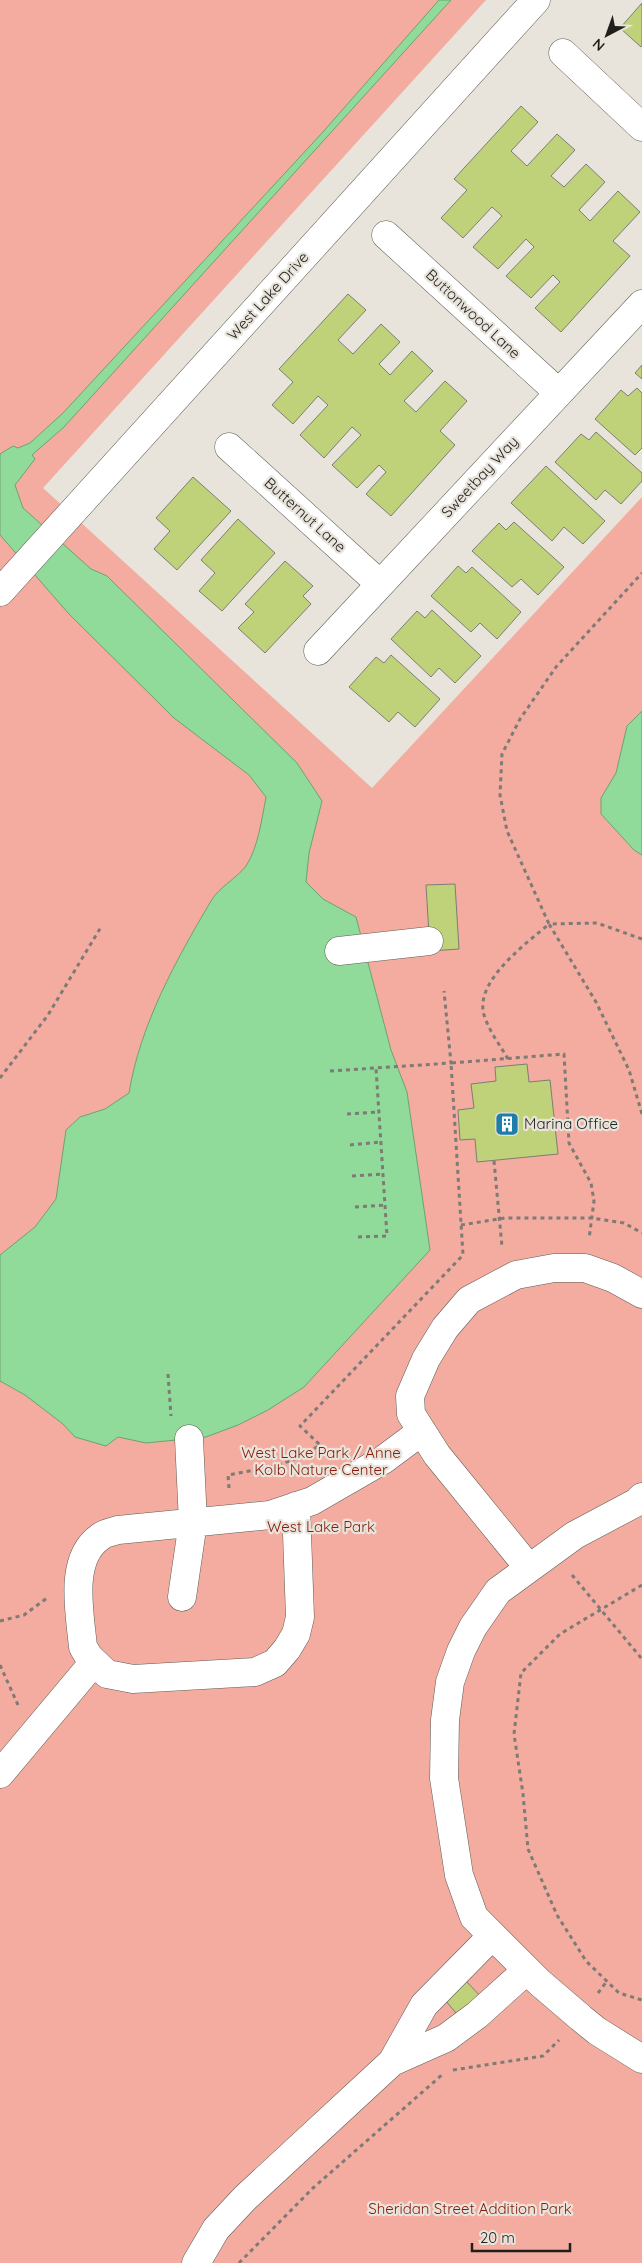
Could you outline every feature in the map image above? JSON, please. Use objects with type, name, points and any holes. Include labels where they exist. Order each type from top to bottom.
[{"type":"street","name":"West Lake Drive","points":[[9,582],[536,0]]},
{"type":"street","points":[[563,52],[642,127]]},
{"type":"street","name":"Buttonwood Lane","points":[[386,235],[559,394]]},
{"type":"street","name":"Sweetbay Way","points":[[318,651],[642,304]]},
{"type":"street","name":"Butternut Lane","points":[[229,447],[380,584]]},
{"type":"street","points":[[339,951],[429,941]]},
{"type":"street","points":[[529,1568],[440,1458],[411,1414],[410,1396],[426,1360],[445,1328],[469,1300],[516,1275],[554,1268],[585,1268],[613,1278],[642,1294]]},
{"type":"street","points":[[296,1506],[300,1617],[296,1634],[275,1663],[255,1672],[133,1679],[106,1674],[83,1647],[78,1575],[88,1551],[100,1537],[118,1530],[270,1515],[296,1506],[312,1501],[383,1460],[422,1431]]},
{"type":"street","points":[[182,1597],[193,1522],[188,1439]]},
{"type":"street","points":[[642,1497],[637,1502],[575,1535],[498,1591],[473,1627],[461,1651],[450,1682],[445,1720],[444,1778],[459,1875],[474,1917],[527,1970],[580,2018],[642,2059]]},
{"type":"street","points":[[0,1774],[94,1662]]},
{"type":"street","points":[[196,2263],[216,2229],[245,2198],[392,2062],[424,2005],[492,1936]]},
{"type":"street","points":[[392,2062],[446,2038],[477,2015],[527,1970]]},
{"type":"path","points":[[642,573],[556,668],[520,719],[502,754],[500,795],[507,831],[550,924],[596,1002],[629,1070],[642,1114]]},
{"type":"path","points":[[508,1059],[490,1029],[484,1013],[482,999],[495,976],[519,950],[550,924],[597,923],[642,939]]},
{"type":"path","points":[[0,1078],[48,1015],[101,927]]},
{"type":"path","points":[[230,1493],[228,1475],[276,1466],[300,1457],[320,1445],[300,1426],[463,1256],[451,1064],[444,991]]},
{"type":"path","points":[[330,1071],[451,1064],[564,1054],[569,1143],[591,1183],[594,1201],[585,1268]]},
{"type":"path","points":[[358,1237],[387,1236],[376,1068]]},
{"type":"path","points":[[347,1114],[379,1112]]},
{"type":"path","points":[[350,1145],[381,1142]]},
{"type":"path","points":[[494,1161],[504,1282]]},
{"type":"path","points":[[352,1176],[383,1174]]},
{"type":"path","points":[[354,1207],[385,1205]]},
{"type":"path","points":[[461,1224],[500,1219],[592,1218],[624,1223],[642,1233]]},
{"type":"path","points":[[552,1551],[599,1610],[642,1659]]},
{"type":"path","points":[[0,1621],[24,1615],[78,1575]]},
{"type":"path","points":[[642,1585],[560,1634],[521,1673],[514,1734],[523,1794],[528,1849],[557,1914],[586,1962],[619,1993],[642,2000]]},
{"type":"path","points":[[239,2263],[314,2188],[447,2071],[543,2056],[580,2018],[607,1981]]},
{"type":"green space","name":"West Lake Park / Anne Kolb Nature Center","points":[[0,0],[486,0],[43,488],[372,788],[642,497],[642,2263],[0,2263]]},
{"type":"shaded area","points":[[439,0],[451,0],[64,427],[32,455],[35,459],[15,485],[23,508],[91,569],[107,576],[297,763],[322,801],[309,853],[306,882],[323,899],[356,917],[391,1050],[407,1092],[430,1250],[304,1387],[268,1410],[238,1425],[206,1437],[146,1443],[118,1437],[106,1446],[75,1437],[63,1424],[25,1395],[0,1381],[0,1255],[35,1227],[56,1199],[66,1130],[80,1117],[105,1109],[129,1093],[142,1043],[161,994],[185,946],[214,896],[242,871],[250,859],[259,833],[266,797],[249,775],[174,718],[69,614],[0,535],[0,454],[13,446],[18,448],[30,443],[63,413],[322,133]]},
{"type":"shaded area","points":[[642,711],[642,855],[634,850],[601,814],[601,798],[616,773],[627,726]]},
{"type":"building","points":[[642,3],[642,45],[641,47],[620,28]]},
{"type":"building","points":[[521,106],[538,122],[511,151],[527,166],[557,134],[575,150],[551,176],[564,187],[586,164],[605,182],[579,210],[590,221],[618,191],[640,212],[613,241],[630,256],[561,332],[535,308],[560,282],[553,275],[531,298],[506,276],[534,247],[526,239],[498,269],[473,247],[502,216],[492,207],[463,238],[441,218],[467,190],[454,179]]},
{"type":"building","points":[[348,294],[366,310],[338,340],[353,354],[381,324],[400,342],[379,364],[390,375],[412,351],[433,371],[404,401],[416,412],[445,381],[467,401],[440,431],[455,445],[391,516],[366,494],[386,472],[379,465],[357,488],[332,465],[361,435],[352,427],[324,458],[300,435],[328,405],[318,396],[293,424],[272,405],[293,382],[279,369]]},
{"type":"building","points":[[642,365],[642,379],[635,373]]},
{"type":"building","points":[[637,388],[642,393],[642,448],[635,455],[595,419],[621,390],[628,396]]},
{"type":"building","points":[[596,432],[642,473],[642,481],[621,504],[605,490],[596,500],[555,462],[581,434],[589,440]]},
{"type":"building","points":[[546,466],[605,521],[583,544],[564,527],[552,541],[511,503]]},
{"type":"building","points":[[193,477],[231,511],[177,570],[154,549],[170,531],[156,518]]},
{"type":"building","points":[[238,519],[275,553],[222,611],[199,591],[215,573],[201,560]]},
{"type":"building","points":[[514,522],[564,567],[538,595],[521,579],[512,587],[472,551],[499,523],[506,530]]},
{"type":"building","points":[[285,561],[313,586],[303,596],[311,604],[265,653],[238,628],[254,612],[245,604]]},
{"type":"building","points":[[458,566],[466,573],[472,567],[521,612],[497,639],[480,623],[471,632],[431,596]]},
{"type":"building","points":[[432,610],[481,656],[455,683],[439,668],[431,677],[391,639],[417,611],[425,618]]},
{"type":"building","points":[[391,655],[440,699],[415,727],[398,712],[389,722],[349,687],[376,657],[384,663]]},
{"type":"building","points":[[455,884],[459,949],[430,951],[426,885]]},
{"type":"building","name":"Marina Office","points":[[527,1064],[529,1082],[550,1080],[558,1154],[477,1162],[475,1139],[460,1140],[458,1110],[474,1108],[471,1084],[496,1081],[495,1067]]},
{"type":"building","points":[[466,1981],[484,2000],[462,2020],[445,2000]]},
{"type":"place","name":"Marina Office","points":[[507,1124]]},
{"type":"park label","name":"West Lake Park","points":[[321,1527]]},
{"type":"park label","name":"Sheridan Street Addition Park","points":[[470,2209]]}]
